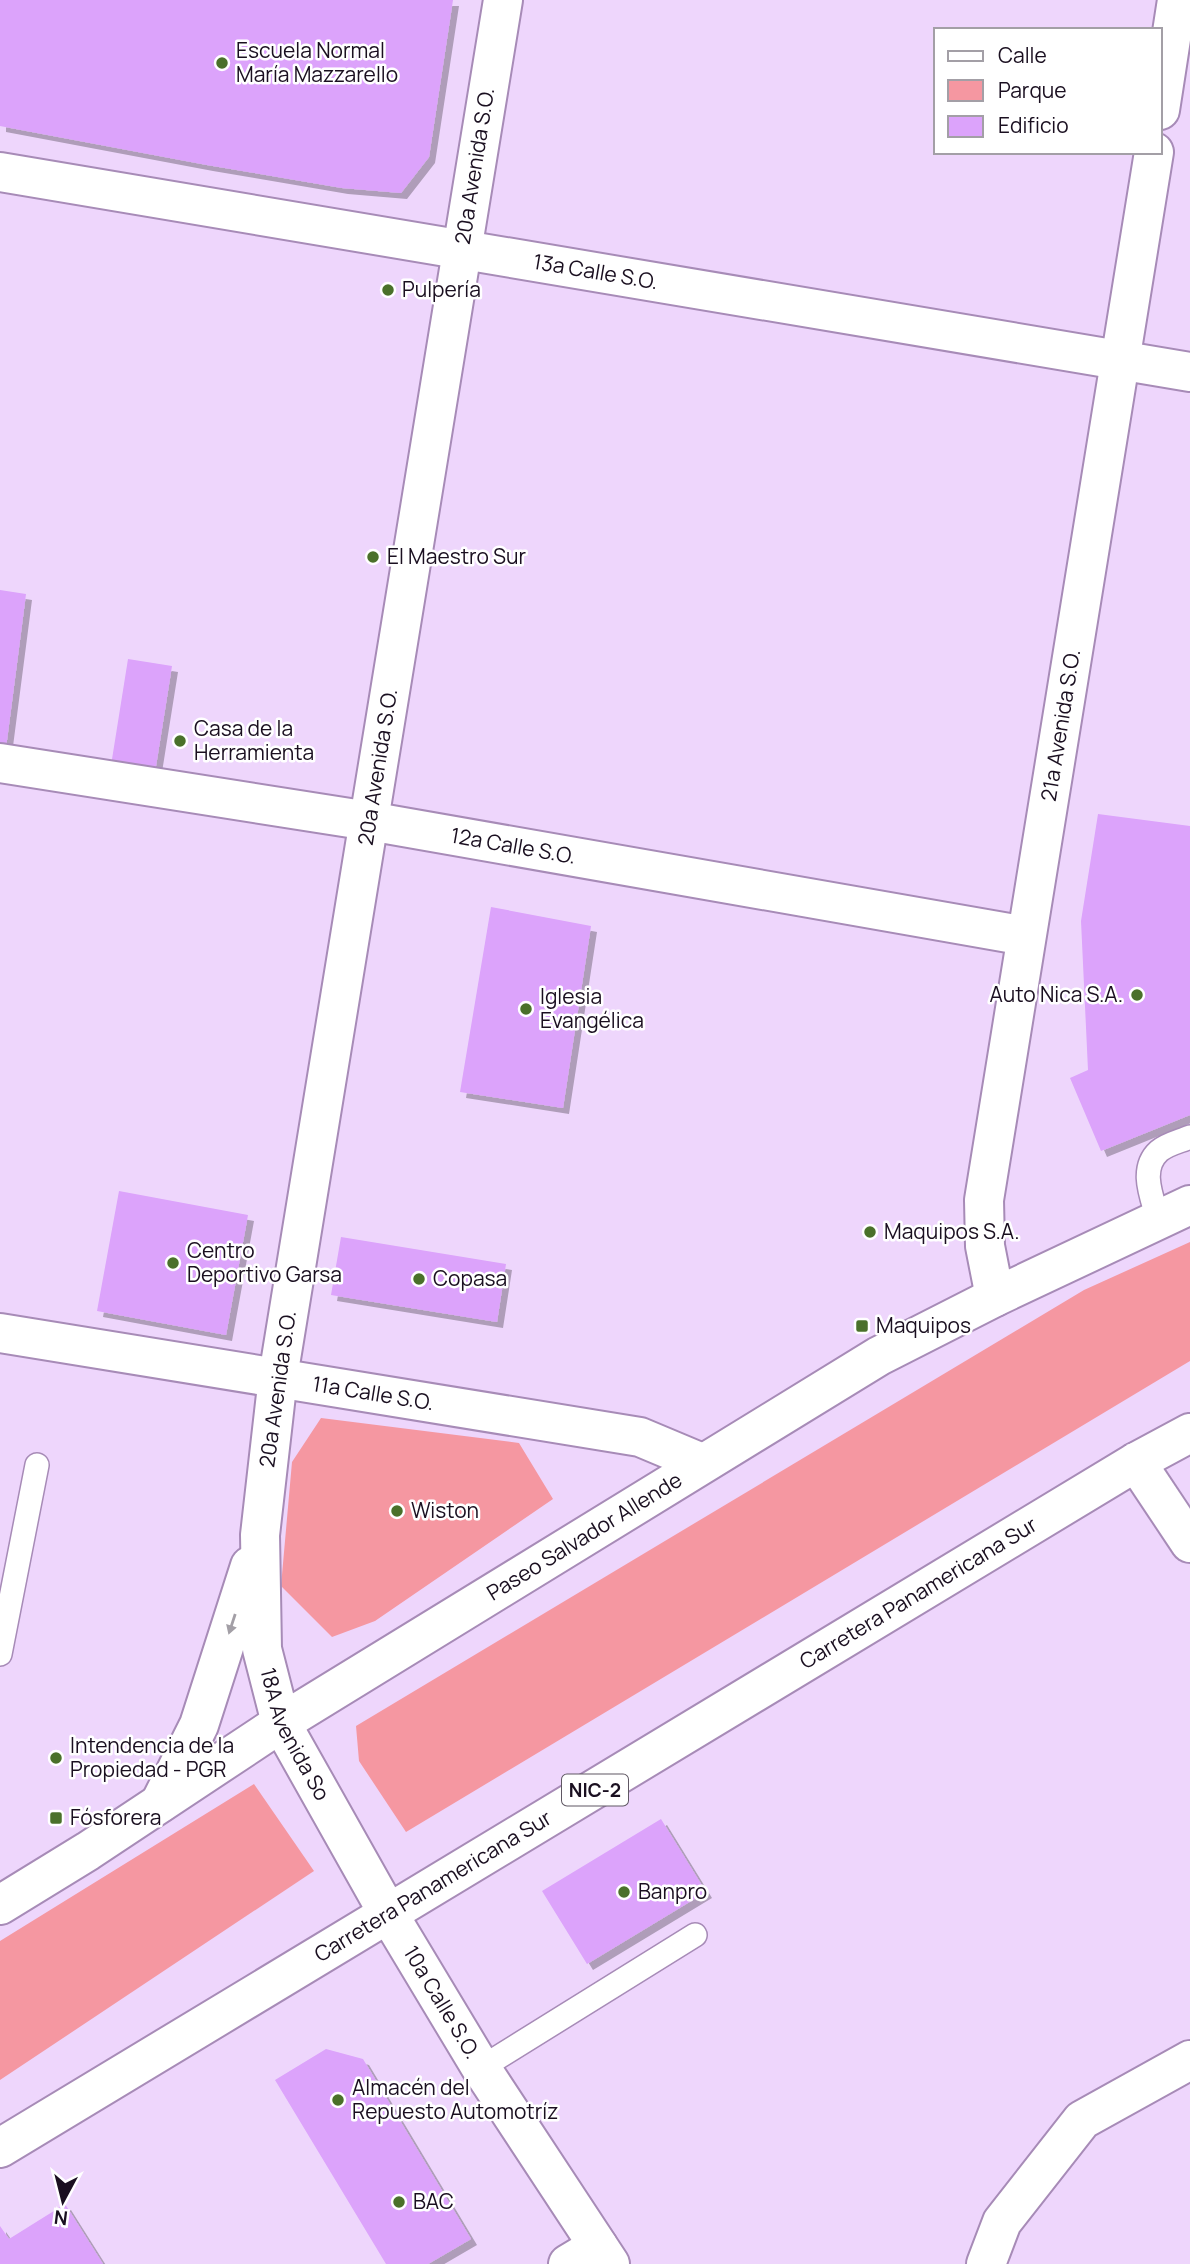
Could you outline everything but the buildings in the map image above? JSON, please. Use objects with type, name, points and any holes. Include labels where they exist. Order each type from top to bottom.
[{"type":"main road","name":"20a Avenida S.O.","points":[[260,1535],[278,1377],[503,0]]},
{"type":"main road","points":[[1162,97],[1177,0]]},
{"type":"main road","name":"21a Avenida S.O.","points":[[995,1297],[985,1247],[984,1200],[1154,154]]},
{"type":"main road","name":"13a Calle S.O.","points":[[0,172],[1190,372]]},
{"type":"main road","name":"12a Calle S.O.","points":[[0,763],[369,821],[1026,936]]},
{"type":"main road","name":"Paseo Salvador Allende","points":[[0,1905],[159,1805],[281,1723],[879,1356],[995,1297],[1174,1212]]},
{"type":"main road","name":"11a Calle S.O.","points":[[0,1333],[640,1437],[702,1463]]},
{"type":"main road","name":"Carretera Panamericana Sur","points":[[0,2148],[1136,1462],[1185,1440]]},
{"type":"main road","points":[[1136,1462],[1190,1543]]},
{"type":"main road","points":[[159,1805],[200,1725],[260,1535]]},
{"type":"main road","name":"18A Avenida So","points":[[260,1535],[262,1649],[281,1723],[389,1915]]},
{"type":"main road","name":"10a Calle S.O.","points":[[389,1915],[592,2258]]},
{"type":"main road","points":[[986,2264],[1002,2222],[1082,2120],[1190,2060]]},
{"type":"lane","points":[[1174,1212],[1148,1185],[1149,1163],[1161,1150],[1190,1137]]},
{"type":"lane","points":[[0,1654],[37,1465]]},
{"type":"lane","points":[[481,2068],[695,1935]]},
{"type":"green space","points":[[1190,1242],[1190,1361],[406,1832],[359,1761],[356,1726],[1084,1290]]},
{"type":"green space","points":[[321,1418],[519,1443],[553,1499],[375,1621],[332,1637],[281,1586],[292,1462]]},
{"type":"green space","points":[[254,1784],[314,1871],[0,2080],[0,1941]]},
{"type":"place","name":"Escuela Normal María Mazzarello","points":[[222,63]]},
{"type":"place","name":"Pulpería","points":[[388,290]]},
{"type":"place","name":"El Maestro Sur","points":[[373,557]]},
{"type":"place","name":"Casa de la Herramienta","points":[[180,741]]},
{"type":"place","name":"Auto Nica S.A.","points":[[1137,995]]},
{"type":"place","name":"Iglesia Evangélica","points":[[526,1009]]},
{"type":"place","name":"Maquipos S.A.","points":[[870,1232]]},
{"type":"place","name":"Centro Deportivo Garsa","points":[[173,1263]]},
{"type":"place","name":"Copasa","points":[[419,1279]]},
{"type":"place","name":"Maquipos","points":[[862,1326]]},
{"type":"place","name":"Wiston","points":[[397,1511]]},
{"type":"place","name":"Intendencia de la Propiedad - PGR","points":[[56,1758]]},
{"type":"place","name":"Fósforera","points":[[56,1818]]},
{"type":"place","name":"Banpro","points":[[624,1892]]},
{"type":"place","name":"Almacén del Repuesto Automotríz","points":[[338,2100]]},
{"type":"place","name":"BAC","points":[[399,2202]]}]
